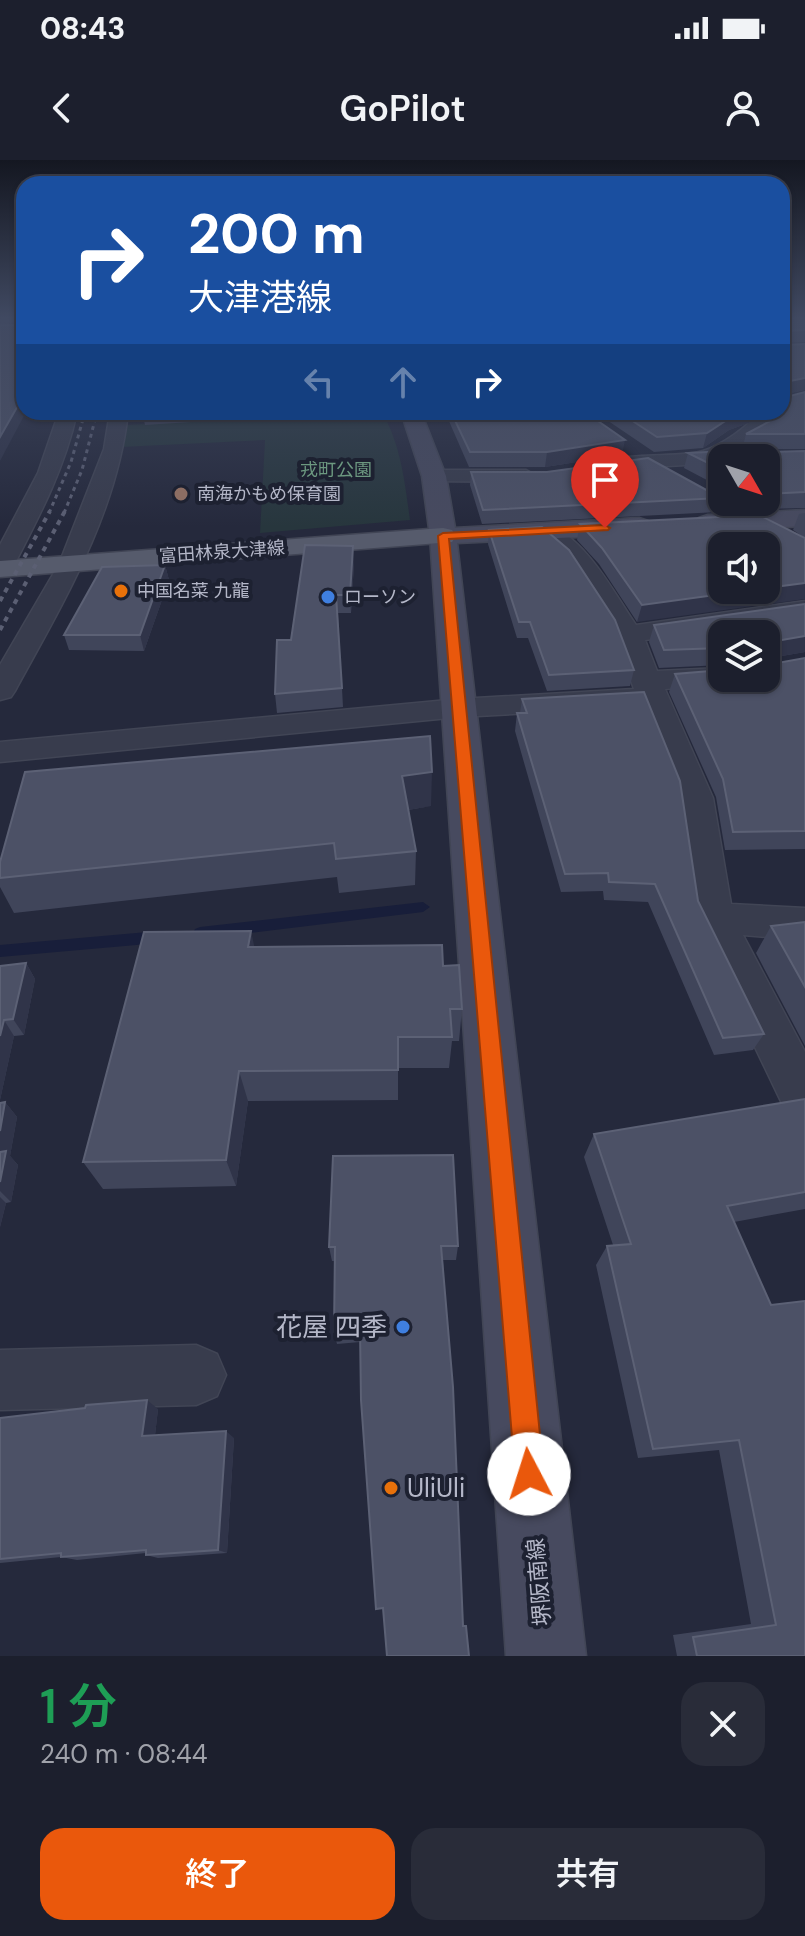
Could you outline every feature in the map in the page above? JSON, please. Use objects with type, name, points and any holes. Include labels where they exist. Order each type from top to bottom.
[{"type":"main road","name":"堺阪南線","points":[[414,420],[434,476],[443,536],[546,1656]]},
{"type":"main road","points":[[443,536],[805,518]]},
{"type":"main road","name":"富田林泉大津線","points":[[0,568],[443,536]]},
{"type":"street","points":[[0,568],[39,494],[66,420]]},
{"type":"street","points":[[0,691],[72,564],[114,449],[118,420]]},
{"type":"street","points":[[728,444],[760,428],[767,420]]},
{"type":"street","points":[[625,445],[689,482]]},
{"type":"street","points":[[586,471],[649,461],[708,457]]},
{"type":"street","points":[[434,476],[545,476]]},
{"type":"street","points":[[750,516],[805,550]]},
{"type":"street","points":[[544,531],[578,558],[628,634],[695,798],[713,918],[805,1100]]},
{"type":"street","points":[[628,634],[805,609]]},
{"type":"street","points":[[0,752],[650,689],[708,679]]},
{"type":"street","points":[[713,918],[805,924]]},
{"type":"street","points":[[0,1380],[196,1375]]},
{"type":"green space","name":"戎町公園","points":[[222,420],[386,420],[398,451],[410,520],[260,533],[265,440],[122,447],[126,425]]},
{"type":"building","points":[[0,387],[16,387],[16,409],[0,437]]},
{"type":"building","points":[[805,392],[805,434],[746,434],[772,420],[790,420],[790,396]]},
{"type":"building","points":[[455,420],[596,420],[625,440],[547,452],[470,452]]},
{"type":"building","points":[[631,420],[727,420],[707,433],[657,437]]},
{"type":"building","points":[[805,451],[805,492],[780,493],[780,452]]},
{"type":"building","points":[[708,452],[708,463],[688,453]]},
{"type":"building","points":[[648,458],[708,491],[708,499],[483,510],[471,472],[547,472]]},
{"type":"building","points":[[761,516],[805,538],[805,583],[780,586],[780,532],[708,532],[708,596],[642,605],[602,548],[580,524]]},
{"type":"building","points":[[542,527],[569,550],[615,620],[634,670],[549,675],[530,622],[519,622],[489,530]]},
{"type":"building","points":[[305,545],[353,546],[350,595],[336,595],[342,688],[275,694],[277,640],[291,640]]},
{"type":"building","points":[[165,565],[140,635],[64,635],[102,567]]},
{"type":"building","points":[[805,604],[805,636],[780,640],[780,620],[708,620],[708,648],[664,650],[654,625]]},
{"type":"building","points":[[805,658],[805,831],[733,832],[723,779],[675,674],[708,671],[708,692],[780,692],[780,663]]},
{"type":"building","points":[[644,692],[680,781],[698,901],[764,1034],[723,1038],[655,884],[609,882],[608,873],[565,874],[517,713],[527,713],[522,699]]},
{"type":"building","points":[[430,736],[432,772],[402,776],[416,851],[336,859],[334,843],[0,878],[0,862],[25,772]]},
{"type":"building","points":[[805,922],[805,987],[771,926]]},
{"type":"building","points":[[251,931],[248,947],[442,945],[443,966],[459,965],[462,1009],[450,1009],[452,1037],[398,1037],[398,1070],[239,1071],[226,1160],[83,1162],[144,932]]},
{"type":"building","points":[[26,963],[13,1019],[4,1020],[0,1036],[0,966]]},
{"type":"building","points":[[805,1099],[805,1192],[727,1206],[771,1305],[805,1301],[805,1656],[697,1656],[693,1637],[776,1625],[739,1440],[653,1449],[607,1246],[631,1244],[594,1134]]},
{"type":"building","points":[[5,1102],[0,1131],[0,1103]]},
{"type":"building","points":[[6,1151],[0,1182],[0,1152]]},
{"type":"building","points":[[453,1155],[458,1246],[441,1246],[453,1387],[463,1626],[466,1626],[469,1656],[387,1656],[383,1608],[376,1609],[361,1400],[360,1330],[334,1332],[335,1247],[329,1247],[333,1156]]},
{"type":"building","points":[[147,1400],[142,1436],[226,1431],[218,1550],[146,1555],[146,1550],[61,1557],[61,1553],[0,1559],[0,1418],[85,1408],[86,1405]]},
{"type":"waterway","points":[[200,933],[423,907]]},
{"type":"waterway","points":[[0,951],[159,937]]},
{"type":"railway","points":[[49,512],[71,462],[83,420]]},
{"type":"railway","points":[[64,512],[82,470],[95,420]]},
{"type":"railway","points":[[0,601],[49,512]]},
{"type":"railway","points":[[0,630],[64,512]]},
{"type":"place","name":"南海かもめ保育園","points":[[181,494]]},
{"type":"place","name":"中国名菜 九龍","points":[[121,591]]},
{"type":"place","name":"ローソン","points":[[328,597]]},
{"type":"place","name":"花屋 四季","points":[[403,1327]]},
{"type":"place","name":"UliUli","points":[[391,1488]]},
{"type":"route","points":[[529,1474],[443,536],[605,528]]}]
